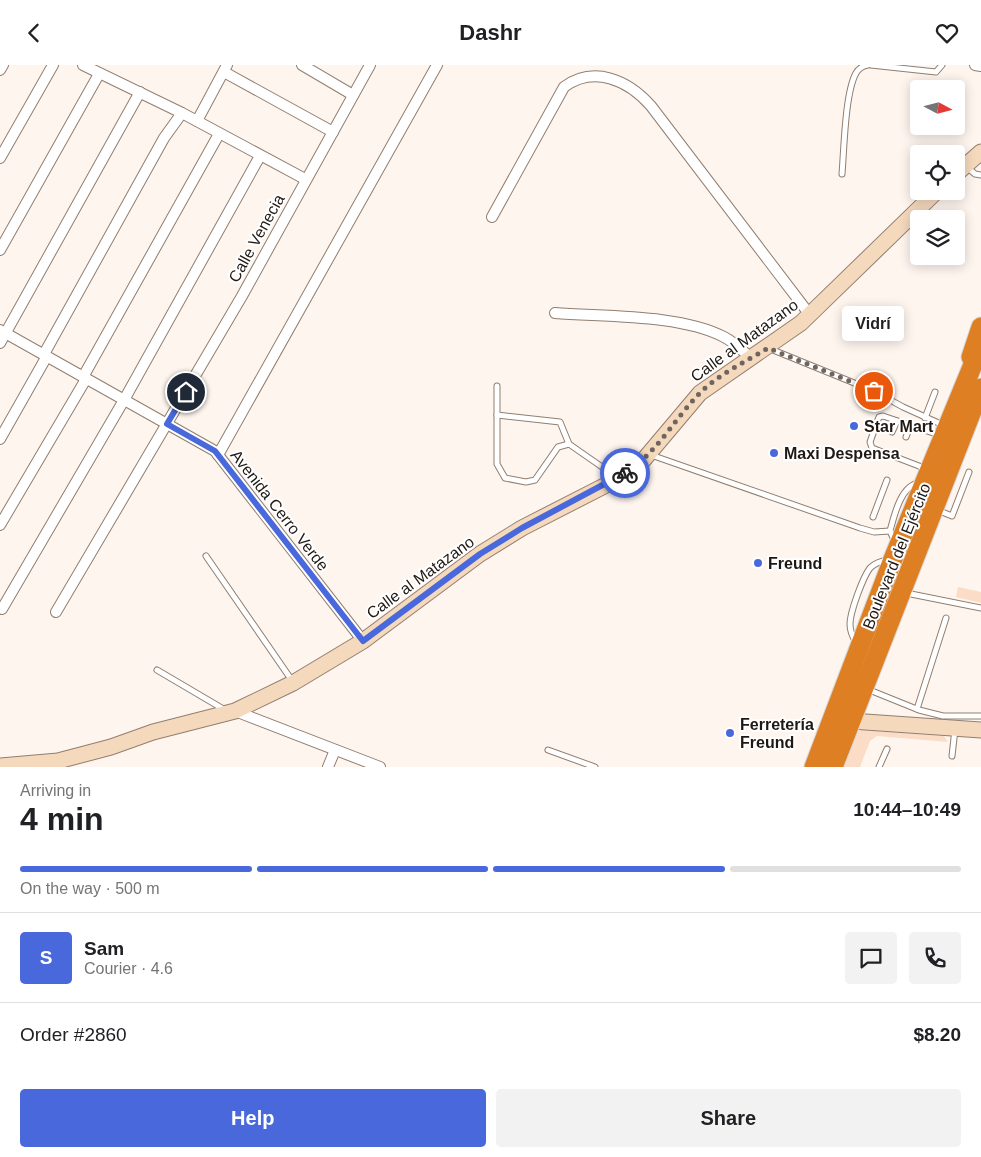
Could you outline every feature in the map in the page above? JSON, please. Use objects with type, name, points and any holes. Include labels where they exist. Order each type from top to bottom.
[{"type":"highway","points":[[960,397],[981,327]]},
{"type":"highway","name":"Boulevard del Ejército","points":[[833,767],[860,646],[883,584],[894,545],[926,480],[981,345]]},
{"type":"highway","name":"Boulevard del Ejército","points":[[814,767],[843,716],[864,688],[981,388]]},
{"type":"highway","points":[[894,545],[895,570],[898,574],[907,573],[912,569]]},
{"type":"highway","points":[[883,584],[891,579],[898,579],[902,583],[902,592]]},
{"type":"street","points":[[0,70],[3,65]]},
{"type":"street","points":[[0,158],[53,65]]},
{"type":"street","points":[[83,65],[182,113],[305,179]]},
{"type":"street","points":[[302,65],[353,95]]},
{"type":"street","name":"Calle Venecia","points":[[56,612],[271,245],[305,179],[370,65]]},
{"type":"street","points":[[218,455],[437,65]]},
{"type":"street","points":[[975,65],[981,66]]},
{"type":"street","points":[[197,121],[225,68],[333,132]]},
{"type":"street","points":[[492,217],[564,87],[573,78],[585,73],[610,75],[624,81],[651,106],[810,315]]},
{"type":"street","points":[[0,250],[99,74]]},
{"type":"street","points":[[0,343],[3,331],[140,92]]},
{"type":"street","points":[[0,439],[164,138],[182,113]]},
{"type":"street","points":[[0,525],[85,378],[219,134]]},
{"type":"street","points":[[965,166],[981,152]]},
{"type":"street","points":[[2,609],[124,399],[260,156]]},
{"type":"street","name":"Calle al Matazano","points":[[0,766],[58,761],[111,747],[153,732],[232,712],[293,683],[363,641],[480,554],[522,528],[617,478],[641,463],[700,393],[768,348],[810,315],[928,200]]},
{"type":"street","points":[[555,313],[670,321],[694,326],[724,337],[751,358]]},
{"type":"street","name":"Avenida Cerro Verde","points":[[3,331],[124,399],[218,455],[363,641]]},
{"type":"street","points":[[232,712],[380,767]]},
{"type":"street","points":[[843,716],[955,729],[981,730]]},
{"type":"street","points":[[328,767],[335,750]]},
{"type":"lane","points":[[842,174],[850,90],[856,72],[861,66],[869,65],[936,72],[942,65]]},
{"type":"lane","points":[[965,171],[981,175]]},
{"type":"lane","points":[[768,348],[874,391],[948,428],[938,436],[884,416],[879,417],[870,444],[872,448],[899,455],[923,468],[926,480]]},
{"type":"lane","points":[[497,386],[497,464],[505,478],[526,482],[535,480],[558,447],[569,444]]},
{"type":"lane","points":[[925,418],[935,392]]},
{"type":"lane","points":[[497,415],[560,422],[569,444],[617,478]]},
{"type":"lane","points":[[892,432],[897,421]]},
{"type":"lane","points":[[906,437],[910,426]]},
{"type":"lane","points":[[648,454],[874,532],[894,545],[870,569],[850,616],[851,633],[860,646]]},
{"type":"lane","points":[[934,509],[952,516],[969,472]]},
{"type":"lane","points":[[873,517],[887,480]]},
{"type":"lane","points":[[206,556],[293,683]]},
{"type":"lane","points":[[902,592],[981,608]]},
{"type":"lane","points":[[917,709],[946,618]]},
{"type":"lane","points":[[158,670],[232,712]]},
{"type":"lane","points":[[864,688],[917,709],[943,716],[981,716]]},
{"type":"lane","points":[[952,756],[955,729]]},
{"type":"lane","points":[[879,767],[887,749]]},
{"type":"lane","points":[[548,750],[595,767]]},
{"type":"shaded area","points":[[958,587],[981,592],[981,603],[956,597]]},
{"type":"shaded area","points":[[861,730],[944,736],[948,742],[877,736],[870,741],[860,767],[842,767],[855,733]]},
{"type":"way so far","points":[[625,473],[641,463],[700,393],[719,378],[768,348],[874,391]]},
{"type":"place","name":"Vidrí","points":[[874,391]]},
{"type":"place","name":"Star Mart","points":[[854,426]]},
{"type":"place","name":"Maxi Despensa","points":[[774,453]]},
{"type":"place","name":"Freund","points":[[758,563]]},
{"type":"place","name":"Ferretería Freund","points":[[730,733]]},
{"type":"route","points":[[186,392],[167,424],[215,451],[363,641],[480,554],[522,528],[608,484],[625,473]]}]
